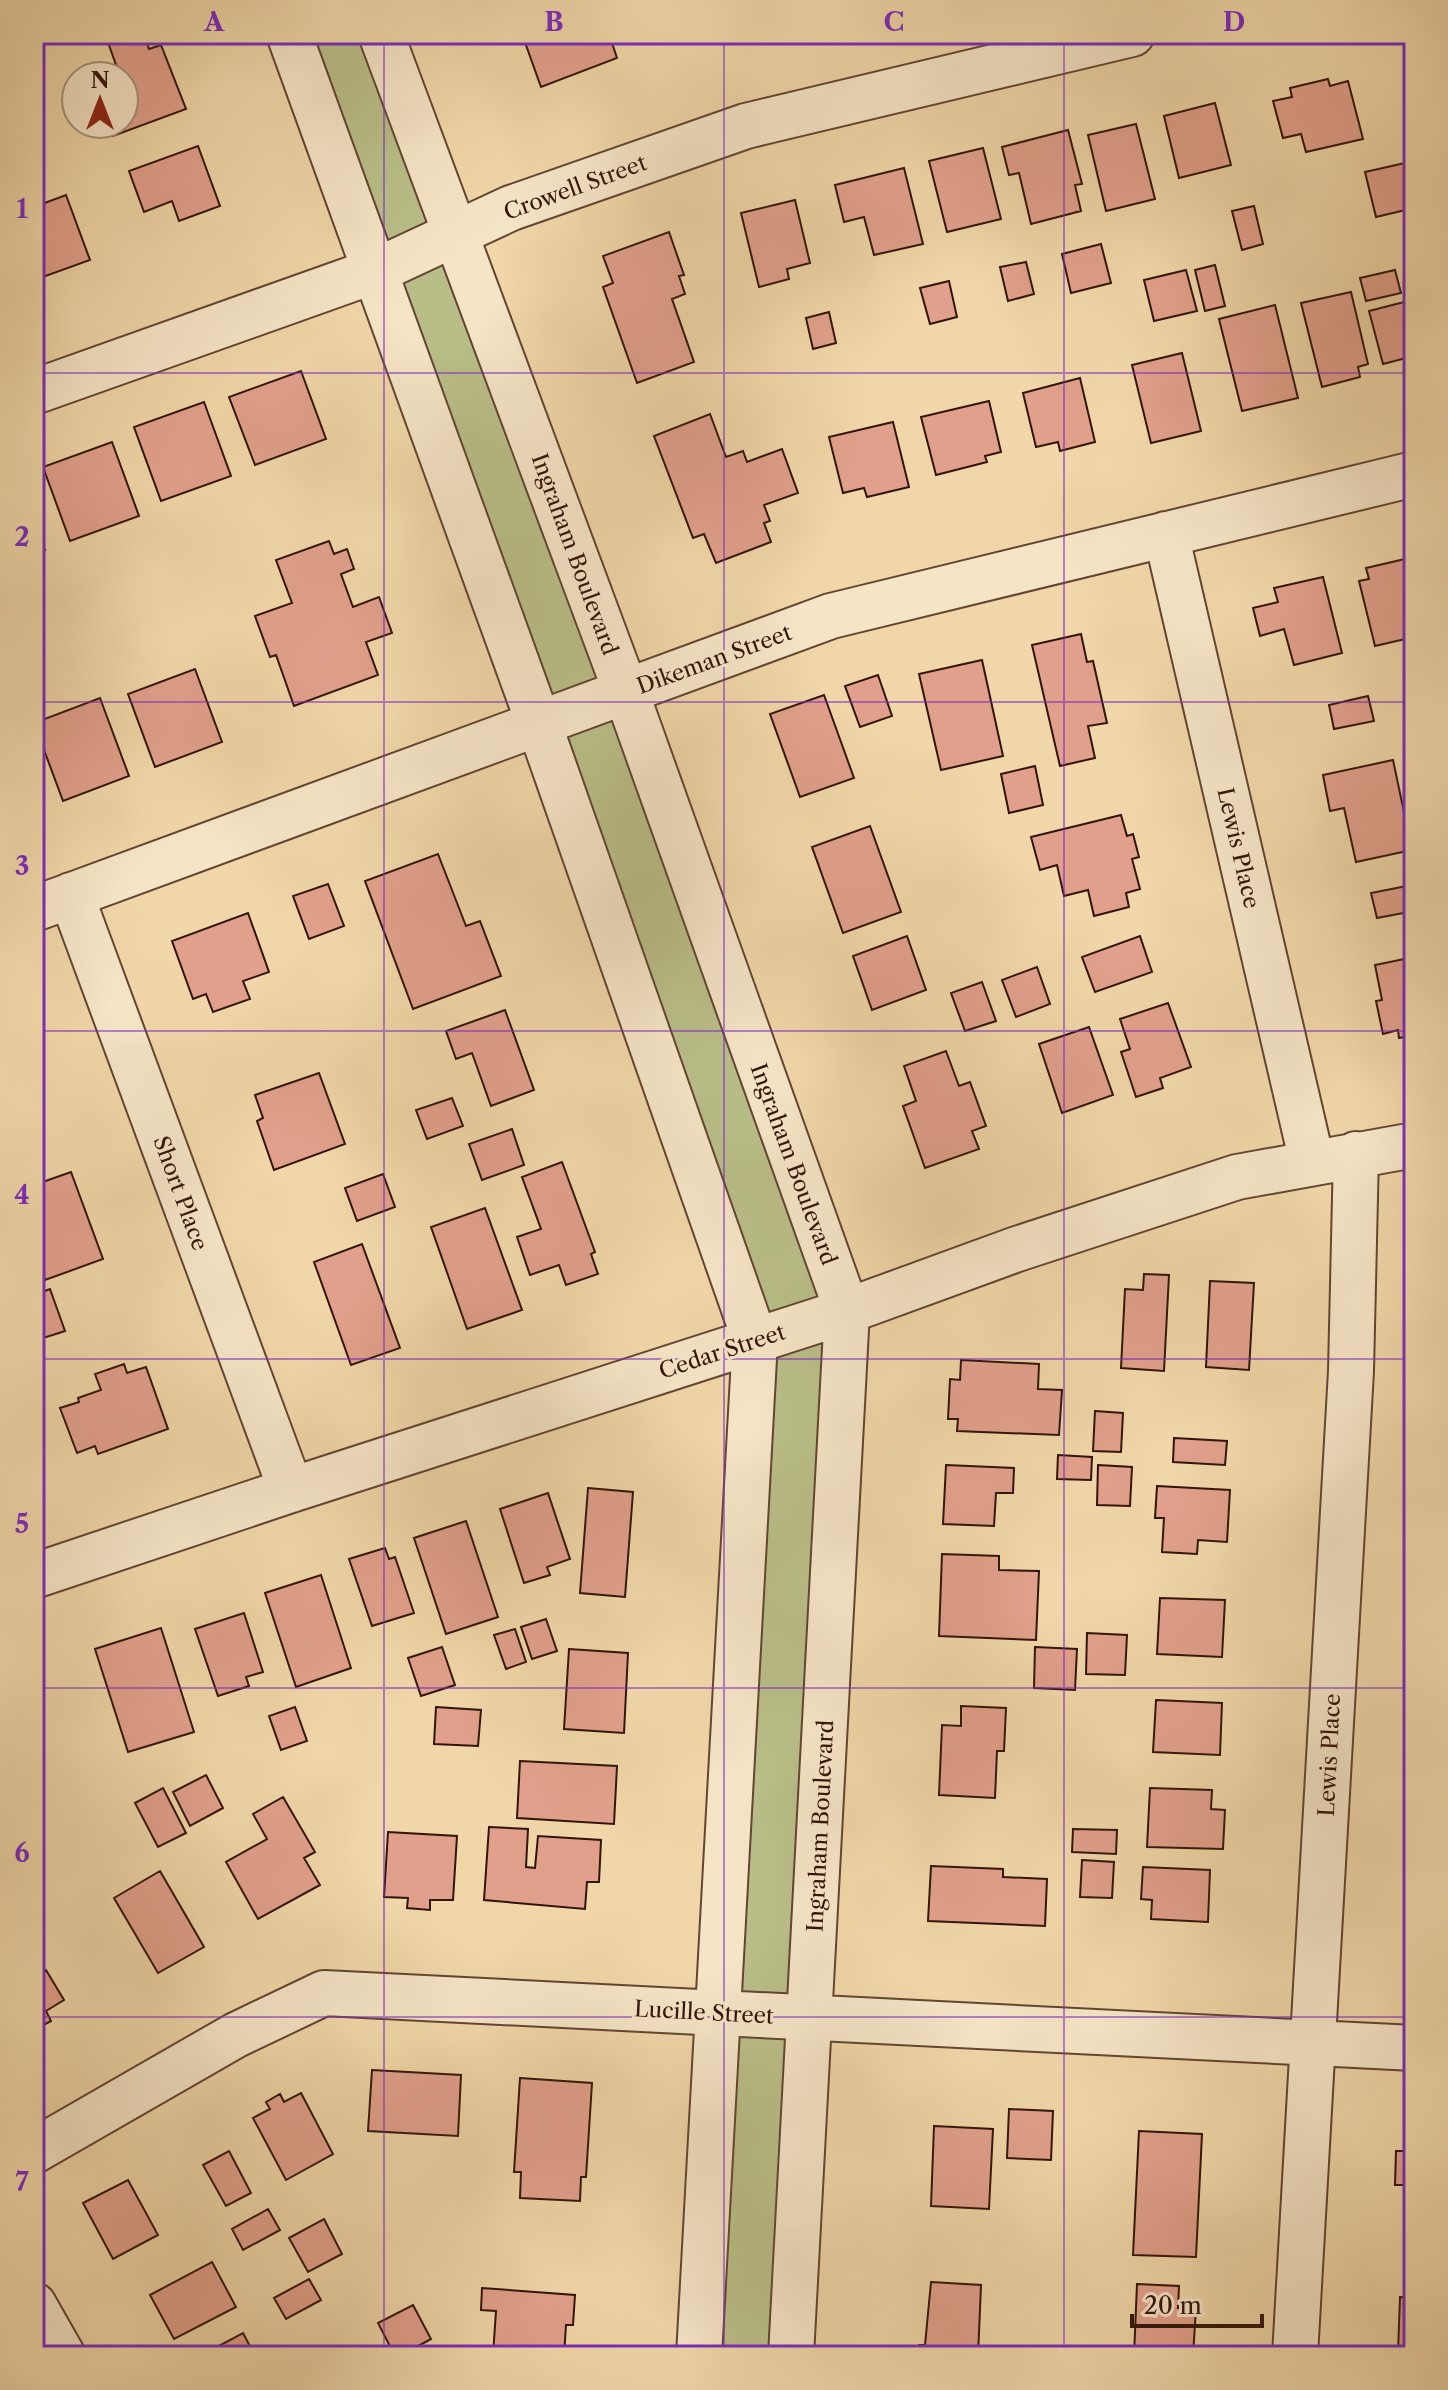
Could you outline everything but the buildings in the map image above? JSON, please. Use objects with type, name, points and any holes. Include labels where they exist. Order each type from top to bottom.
[{"type":"street","points":[[289,34],[539,724],[755,1340],[699,2356]]},
{"type":"street","name":"Ingraham Boulevard","points":[[381,34],[626,692],[847,1311],[791,2356]]},
{"type":"street","name":"Crowell Street","points":[[34,392],[376,270],[511,208],[746,126],[1132,34]]},
{"type":"street","name":"Dikeman Street","points":[[53,902],[831,616],[1414,474]]},
{"type":"street","name":"Lewis Place","points":[[1166,534],[1312,1162]]},
{"type":"street","name":"Short Place","points":[[53,902],[291,1490]]},
{"type":"street","name":"Cedar Street","points":[[34,1576],[847,1311],[1017,1249],[1237,1177],[1414,1145]]},
{"type":"street","name":"Lewis Place","points":[[1295,2356],[1351,1371],[1356,1154]]},
{"type":"street","name":"Lucille Street","points":[[34,2151],[236,2035],[324,1993],[1414,2048]]},
{"type":"street","points":[[34,2305],[63,2356]]},
{"type":"green space","points":[[289,34],[381,34],[847,1311],[791,2356],[699,2356],[755,1340]]}]
